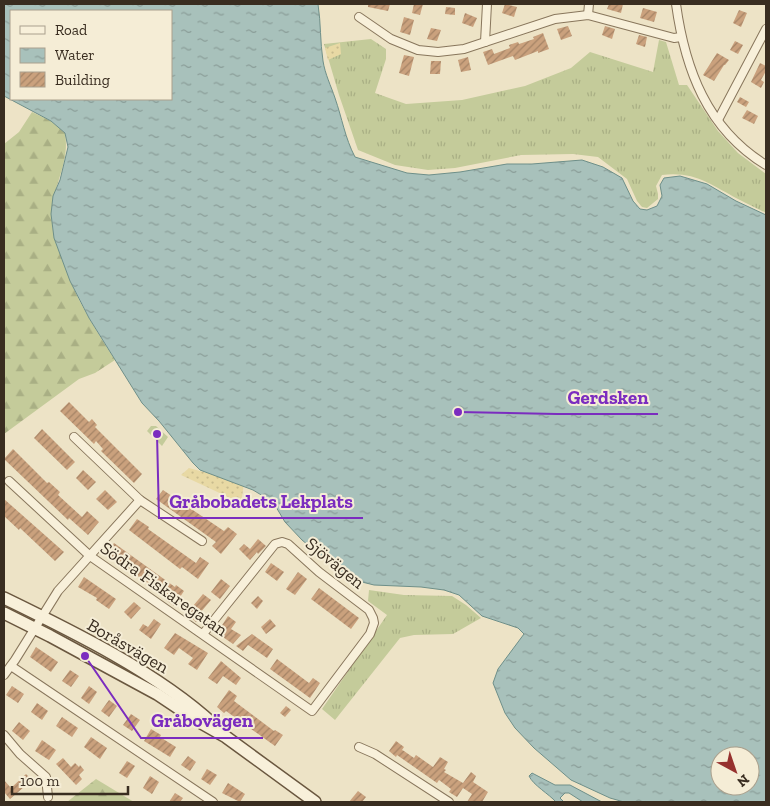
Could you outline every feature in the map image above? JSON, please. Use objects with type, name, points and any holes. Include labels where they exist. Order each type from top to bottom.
[{"type":"main road","name":"Boråsvägen","points":[[4,598],[120,659],[162,685],[199,712],[226,737]]},
{"type":"main road","name":"Boråsvägen","points":[[4,613],[157,694],[226,737],[315,802]]},
{"type":"street","points":[[485,42],[487,4]]},
{"type":"street","points":[[588,15],[590,4]]},
{"type":"street","points":[[676,4],[681,37],[696,84],[718,120],[741,146],[766,165]]},
{"type":"street","points":[[360,17],[391,39],[418,50],[449,51],[464,49],[555,19],[588,15],[674,38],[681,37]]},
{"type":"street","points":[[718,120],[766,28]]},
{"type":"street","points":[[74,436],[140,500],[202,542]]},
{"type":"street","name":"Södra Fiskaregatan","points":[[9,481],[90,556],[312,711]]},
{"type":"street","points":[[4,675],[58,591],[140,500]]},
{"type":"street","name":"Sjövägen","points":[[202,634],[275,544],[282,542],[288,544],[319,572],[366,607],[373,618],[370,634],[312,711]]},
{"type":"street","points":[[11,666],[213,802]]},
{"type":"street","points":[[4,735],[20,754],[46,777],[48,797]]},
{"type":"street","points":[[359,747],[375,754],[449,802]]},
{"type":"green space","points":[[371,39],[386,49],[386,59],[375,93],[406,104],[462,100],[525,86],[571,68],[590,52],[653,72],[659,40],[666,42],[679,85],[687,85],[718,131],[738,153],[766,174],[766,213],[702,180],[674,174],[662,175],[656,186],[658,199],[647,208],[642,207],[637,201],[627,179],[598,157],[573,154],[521,155],[455,168],[428,170],[395,165],[358,150],[324,44]]},
{"type":"green space","points":[[32,112],[51,121],[65,133],[64,163],[53,201],[53,229],[75,291],[91,322],[115,360],[95,373],[79,379],[4,434],[4,144],[19,132]]},
{"type":"green space","points":[[151,426],[156,426],[168,437],[162,446],[147,431]]},
{"type":"green space","points":[[369,590],[404,595],[452,596],[481,618],[453,634],[414,635],[400,638],[335,720],[322,709],[387,615],[368,601]]},
{"type":"green space","points":[[96,779],[134,802],[67,802]]},
{"type":"sand","points":[[340,43],[341,54],[328,60],[325,48]]},
{"type":"sand","points":[[189,468],[244,483],[241,503],[181,475]]},
{"type":"water","points":[[4,4],[318,4],[324,66],[355,157],[407,173],[429,175],[507,164],[582,160],[603,167],[622,178],[633,201],[640,209],[647,210],[657,206],[662,196],[660,185],[664,178],[680,176],[707,184],[736,201],[766,215],[766,802],[624,802],[610,798],[571,780],[534,748],[515,728],[505,713],[493,683],[498,669],[524,634],[518,628],[482,616],[459,595],[444,590],[374,585],[358,581],[343,574],[302,540],[285,522],[273,502],[253,490],[200,470],[193,463],[142,403],[89,318],[70,281],[54,238],[51,214],[53,196],[60,180],[68,147],[65,133],[51,121],[12,100],[172,100],[172,10],[10,10],[10,99],[4,96]]},
{"type":"water","points":[[532,773],[555,785],[570,785],[602,802],[583,802],[569,793],[565,793],[560,798],[564,802],[556,802],[531,779],[529,776]]},
{"type":"building","points":[[368,4],[390,4],[388,11],[368,7]]},
{"type":"building","points":[[414,4],[423,4],[420,15],[412,13]]},
{"type":"building","points":[[505,4],[517,7],[514,17],[502,13]]},
{"type":"building","points":[[609,4],[623,4],[621,13],[607,9]]},
{"type":"building","points":[[446,7],[455,8],[455,15],[445,14]]},
{"type":"building","points":[[643,8],[657,12],[654,22],[640,18]]},
{"type":"building","points":[[739,10],[747,13],[741,27],[733,23]]},
{"type":"building","points":[[465,13],[477,18],[473,27],[462,23]]},
{"type":"building","points":[[404,17],[414,20],[410,35],[400,32]]},
{"type":"building","points":[[568,26],[572,36],[561,40],[557,29]]},
{"type":"building","points":[[605,26],[615,29],[612,39],[602,35]]},
{"type":"building","points":[[431,28],[441,30],[437,41],[427,39]]},
{"type":"building","points":[[543,33],[549,49],[515,60],[513,56],[488,65],[483,52],[492,49],[494,54],[510,48],[509,45],[534,39],[533,37]]},
{"type":"building","points":[[639,35],[647,37],[645,47],[636,44]]},
{"type":"building","points":[[735,41],[743,45],[738,54],[730,50]]},
{"type":"building","points":[[717,53],[729,60],[714,81],[703,75]]},
{"type":"building","points":[[404,55],[414,57],[409,76],[399,73]]},
{"type":"building","points":[[468,57],[471,70],[461,72],[458,60]]},
{"type":"building","points":[[431,61],[441,61],[440,74],[430,74]]},
{"type":"building","points":[[760,63],[766,66],[766,71],[761,80],[764,82],[761,88],[751,82]]},
{"type":"building","points":[[740,97],[749,102],[746,107],[737,102]]},
{"type":"building","points":[[747,110],[758,116],[754,124],[742,118]]},
{"type":"building","points":[[69,402],[89,422],[92,419],[97,425],[95,427],[142,474],[134,483],[101,451],[103,449],[96,441],[94,444],[60,411]]},
{"type":"building","points":[[42,429],[75,462],[67,470],[34,438]]},
{"type":"building","points":[[13,449],[47,483],[49,482],[60,492],[58,495],[82,517],[87,511],[99,522],[88,535],[69,518],[68,520],[4,459]]},
{"type":"building","points":[[83,470],[96,482],[88,490],[76,478]]},
{"type":"building","points":[[105,490],[117,502],[108,510],[96,499]]},
{"type":"building","points":[[163,490],[224,531],[228,527],[237,534],[221,554],[212,546],[216,542],[156,499]]},
{"type":"building","points":[[4,499],[64,552],[55,561],[20,528],[19,530],[4,516]]},
{"type":"building","points":[[137,519],[196,563],[200,557],[209,563],[198,579],[182,567],[180,569],[129,530]]},
{"type":"building","points":[[258,539],[266,546],[250,560],[239,549],[244,544],[250,549]]},
{"type":"building","points":[[114,543],[175,587],[176,585],[184,591],[174,606],[166,600],[168,597],[106,554]]},
{"type":"building","points":[[271,563],[284,572],[277,581],[265,572]]},
{"type":"building","points":[[298,572],[307,579],[295,595],[286,589]]},
{"type":"building","points":[[84,577],[116,599],[109,609],[96,600],[97,598],[78,587]]},
{"type":"building","points":[[221,579],[230,586],[220,599],[211,592]]},
{"type":"building","points":[[319,588],[359,618],[351,629],[311,599]]},
{"type":"building","points":[[203,594],[211,600],[200,613],[203,615],[196,622],[185,612]]},
{"type":"building","points":[[258,596],[263,601],[257,609],[251,603]]},
{"type":"building","points":[[134,602],[141,608],[131,619],[124,612]]},
{"type":"building","points":[[228,616],[236,622],[231,629],[241,635],[233,644],[217,633]]},
{"type":"building","points":[[154,619],[161,624],[151,639],[139,630],[143,624],[148,627]]},
{"type":"building","points":[[270,619],[276,626],[266,634],[261,627]]},
{"type":"building","points":[[175,633],[208,653],[197,670],[188,664],[193,658],[179,648],[174,655],[164,648]]},
{"type":"building","points":[[252,634],[273,649],[267,658],[248,645],[243,651],[236,646]]},
{"type":"building","points":[[36,647],[58,662],[51,672],[30,657]]},
{"type":"building","points":[[277,659],[309,683],[313,678],[320,683],[310,698],[270,669]]},
{"type":"building","points":[[221,661],[241,678],[236,685],[223,676],[217,684],[208,678]]},
{"type":"building","points":[[70,670],[79,676],[71,687],[62,681]]},
{"type":"building","points":[[12,686],[24,694],[18,703],[6,695]]},
{"type":"building","points":[[89,686],[97,692],[89,704],[81,698]]},
{"type":"building","points":[[229,690],[237,696],[234,701],[274,731],[283,735],[275,746],[226,711],[224,713],[217,707]]},
{"type":"building","points":[[109,700],[117,706],[109,717],[101,711]]},
{"type":"building","points":[[37,703],[48,711],[42,720],[31,712]]},
{"type":"building","points":[[286,706],[291,710],[285,717],[280,713]]},
{"type":"building","points":[[131,714],[140,720],[132,731],[123,725]]},
{"type":"building","points":[[62,717],[78,728],[72,737],[56,726]]},
{"type":"building","points":[[19,722],[30,731],[23,740],[12,731]]},
{"type":"building","points":[[151,729],[176,747],[170,757],[144,741]]},
{"type":"building","points":[[91,737],[107,748],[100,759],[84,747]]},
{"type":"building","points":[[42,740],[56,750],[49,760],[35,751]]},
{"type":"building","points":[[396,741],[404,747],[402,750],[414,758],[416,755],[433,767],[440,757],[448,762],[444,772],[463,783],[471,772],[476,776],[473,782],[488,792],[482,802],[467,802],[472,794],[463,788],[457,797],[449,792],[451,789],[439,780],[437,783],[397,755],[396,757],[389,751]]},
{"type":"building","points":[[188,756],[196,762],[190,771],[181,765]]},
{"type":"building","points":[[63,758],[71,767],[75,763],[84,770],[79,775],[82,779],[76,785],[56,764]]},
{"type":"building","points":[[127,761],[135,766],[127,778],[119,773]]},
{"type":"building","points":[[207,769],[217,775],[210,785],[201,779]]},
{"type":"building","points":[[26,774],[32,780],[10,799],[4,792],[4,780],[11,788]]},
{"type":"building","points":[[150,776],[159,782],[152,794],[143,788]]},
{"type":"building","points":[[228,783],[245,794],[240,802],[222,793]]},
{"type":"building","points":[[358,791],[366,797],[362,802],[349,802]]},
{"type":"building","points":[[175,793],[183,798],[180,802],[169,802]]},
{"type":"place","name":"Gerdsken","points":[[458,412]]},
{"type":"place","name":"Gråbobadets Lekplats","points":[[157,434]]},
{"type":"place","name":"Gråbovägen","points":[[85,656]]}]
